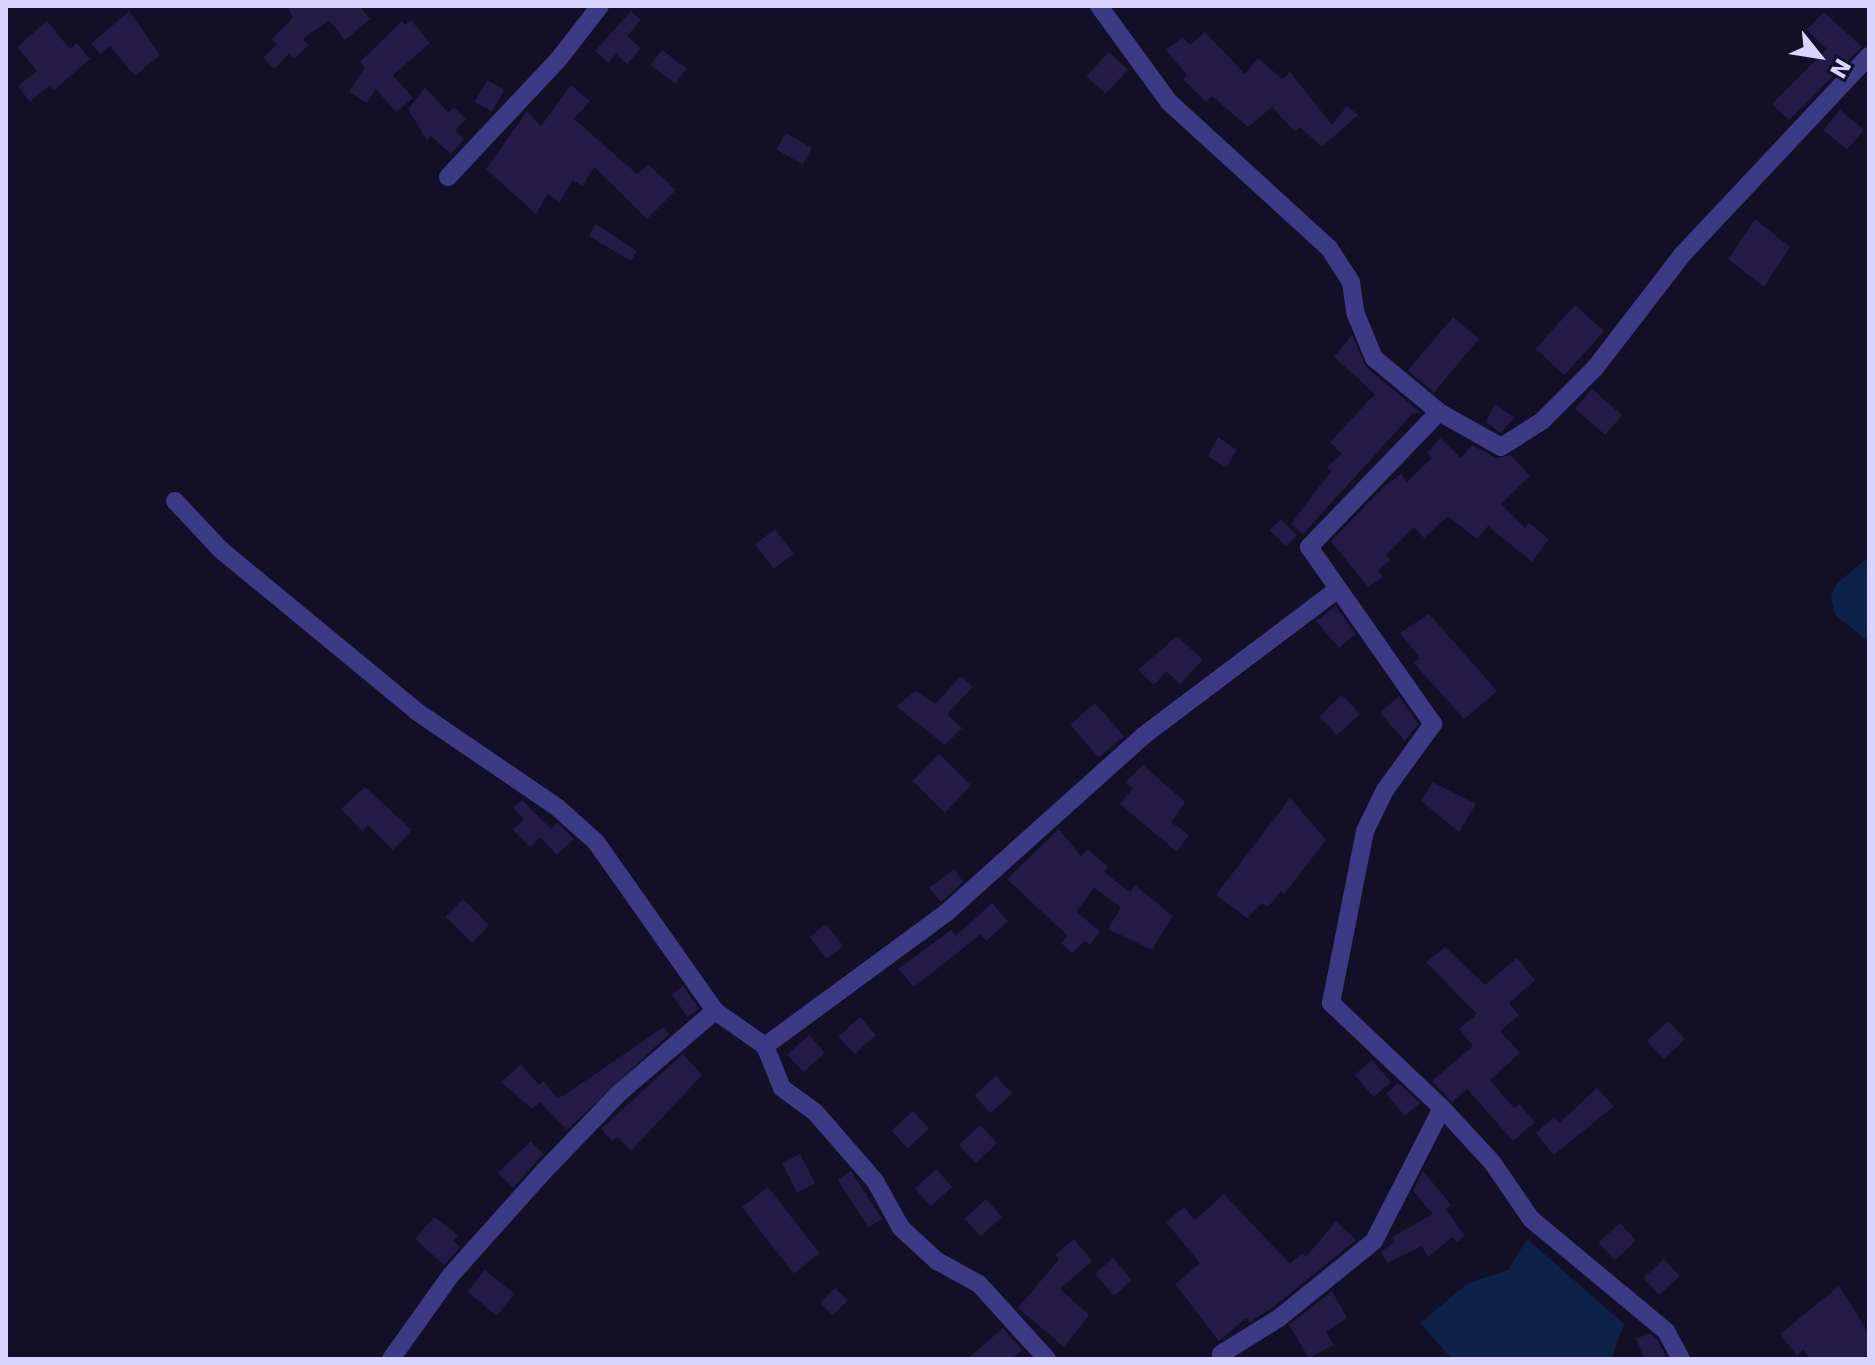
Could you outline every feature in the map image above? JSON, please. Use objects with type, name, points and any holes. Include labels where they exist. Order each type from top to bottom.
[{"type":"street","points":[[448,177],[558,60],[600,6]]},
{"type":"street","points":[[1099,6],[1169,102],[1329,248],[1351,282],[1355,312],[1374,358],[1439,412],[1501,447],[1542,421],[1595,368],[1682,255],[1869,56]]},
{"type":"street","points":[[1439,412],[1309,547],[1433,724],[1385,790],[1365,831],[1331,1003],[1442,1108],[1492,1162],[1531,1219],[1666,1331],[1681,1359]]},
{"type":"street","points":[[175,501],[221,550],[383,683],[558,808],[596,842],[715,1011],[765,1046],[782,1088],[815,1112],[875,1181],[901,1228],[937,1261],[979,1284],[1047,1359]]},
{"type":"street","points":[[765,1046],[946,913],[1143,736],[1337,590]]},
{"type":"street","points":[[391,1359],[451,1275],[544,1171],[618,1094],[715,1011]]},
{"type":"street","points":[[1217,1357],[1279,1318],[1374,1241],[1442,1108]]},
{"type":"water","points":[[1865,560],[1869,561],[1869,642],[1835,615],[1831,597],[1836,584]]},
{"type":"water","points":[[1527,1239],[1624,1324],[1611,1359],[1452,1359],[1420,1323],[1468,1283],[1508,1270]]},
{"type":"building","points":[[287,6],[360,6],[370,19],[345,40],[329,20],[303,39],[309,45],[294,59],[289,54],[274,69],[263,57],[277,45],[272,39],[293,18]]},
{"type":"building","points":[[129,11],[160,55],[135,76],[110,46],[101,54],[91,44]]},
{"type":"building","points":[[631,11],[641,20],[627,36],[641,48],[627,64],[616,54],[608,63],[595,51]]},
{"type":"building","points":[[1824,12],[1862,47],[1789,120],[1772,104],[1827,49],[1807,30]]},
{"type":"building","points":[[411,20],[430,43],[393,75],[413,98],[396,112],[376,89],[367,103],[349,92],[365,67],[360,62],[402,21],[405,25]]},
{"type":"building","points":[[47,21],[70,49],[77,43],[90,59],[54,90],[50,85],[30,102],[18,86],[37,71],[17,47]]},
{"type":"building","points":[[1205,32],[1245,74],[1258,58],[1282,79],[1290,72],[1332,125],[1347,106],[1358,115],[1322,147],[1300,127],[1295,132],[1272,107],[1248,127],[1212,96],[1206,102],[1183,79],[1187,75],[1166,50],[1183,37],[1190,45]]},
{"type":"building","points":[[662,50],[687,69],[675,84],[651,65]]},
{"type":"building","points":[[1109,52],[1128,70],[1106,94],[1086,76]]},
{"type":"building","points":[[487,80],[504,90],[492,112],[474,102]]},
{"type":"building","points":[[571,85],[590,101],[574,119],[637,174],[649,165],[676,190],[647,219],[594,167],[582,186],[573,180],[560,202],[548,194],[536,214],[486,169],[527,111],[541,126]]},
{"type":"building","points":[[425,88],[449,113],[454,107],[466,119],[455,130],[464,139],[451,154],[431,136],[427,140],[408,109]]},
{"type":"building","points":[[1840,110],[1864,130],[1847,150],[1823,130]]},
{"type":"building","points":[[786,133],[812,148],[802,164],[776,149]]},
{"type":"building","points":[[1755,219],[1790,247],[1764,287],[1728,259]]},
{"type":"building","points":[[596,224],[637,251],[631,261],[589,236]]},
{"type":"building","points":[[1575,305],[1604,331],[1565,375],[1536,349]]},
{"type":"building","points":[[1453,317],[1479,339],[1434,392],[1408,371]]},
{"type":"building","points":[[1352,335],[1366,367],[1421,413],[1413,413],[1303,534],[1291,524],[1331,471],[1327,467],[1342,454],[1330,442],[1375,394],[1334,357]]},
{"type":"building","points":[[1592,389],[1622,415],[1605,435],[1575,409]]},
{"type":"building","points":[[1495,404],[1514,417],[1501,433],[1486,422]]},
{"type":"building","points":[[1218,437],[1237,450],[1226,468],[1208,456]]},
{"type":"building","points":[[1440,438],[1461,458],[1472,445],[1496,458],[1511,455],[1530,476],[1501,504],[1525,528],[1529,523],[1549,539],[1532,562],[1488,526],[1477,539],[1448,516],[1424,538],[1414,527],[1386,555],[1390,560],[1378,571],[1383,577],[1368,587],[1331,541],[1386,485],[1401,474],[1407,482],[1432,458],[1427,453]]},
{"type":"building","points":[[1281,519],[1297,535],[1286,547],[1270,530]]},
{"type":"building","points":[[775,529],[794,554],[774,569],[755,544]]},
{"type":"building","points":[[1336,606],[1355,634],[1339,648],[1316,621]]},
{"type":"building","points":[[1429,614],[1497,691],[1464,719],[1414,663],[1420,658],[1400,633]]},
{"type":"building","points":[[1177,636],[1203,660],[1180,684],[1166,671],[1154,685],[1138,670]]},
{"type":"building","points":[[961,676],[973,687],[947,714],[962,728],[945,745],[896,706],[916,691],[935,704]]},
{"type":"building","points":[[1342,695],[1360,714],[1337,735],[1319,716]]},
{"type":"building","points":[[1399,696],[1418,724],[1405,741],[1380,713]]},
{"type":"building","points":[[1095,703],[1124,736],[1099,758],[1070,725]]},
{"type":"building","points":[[939,754],[971,785],[945,813],[913,781]]},
{"type":"building","points":[[1143,765],[1185,802],[1171,822],[1189,835],[1177,852],[1120,804],[1133,788],[1126,782]]},
{"type":"building","points":[[1432,782],[1476,804],[1459,832],[1421,801]]},
{"type":"building","points":[[365,787],[412,830],[393,850],[368,825],[362,831],[341,809]]},
{"type":"building","points":[[1290,798],[1326,840],[1284,894],[1281,891],[1268,907],[1262,903],[1247,918],[1216,895]]},
{"type":"building","points":[[522,800],[551,829],[557,823],[574,839],[557,855],[540,837],[530,847],[513,830],[524,819],[513,808]]},
{"type":"building","points":[[1059,829],[1081,856],[1088,849],[1108,867],[1104,872],[1130,892],[1135,885],[1173,916],[1152,950],[1108,929],[1121,907],[1094,888],[1076,912],[1100,931],[1090,945],[1085,941],[1072,953],[1061,943],[1068,936],[1007,879]]},
{"type":"building","points":[[954,869],[963,882],[941,902],[929,888]]},
{"type":"building","points":[[463,899],[489,925],[471,943],[445,917]]},
{"type":"building","points":[[992,903],[1008,921],[986,941],[981,934],[914,987],[898,969],[951,930],[956,936]]},
{"type":"building","points":[[826,924],[843,946],[827,959],[809,937]]},
{"type":"building","points":[[1445,947],[1485,985],[1517,958],[1535,980],[1509,1003],[1519,1015],[1500,1031],[1520,1053],[1490,1080],[1514,1108],[1519,1104],[1535,1122],[1513,1141],[1467,1089],[1452,1102],[1432,1081],[1473,1046],[1459,1029],[1477,1014],[1426,962]]},
{"type":"building","points":[[683,986],[699,1009],[688,1017],[672,994]]},
{"type":"building","points":[[860,1017],[876,1035],[855,1054],[838,1036]]},
{"type":"building","points":[[1668,1021],[1685,1039],[1664,1059],[1647,1041]]},
{"type":"building","points":[[664,1027],[669,1034],[567,1130],[540,1102],[532,1109],[501,1082],[521,1064],[539,1085],[543,1081],[557,1097],[563,1096]]},
{"type":"building","points":[[809,1035],[825,1053],[804,1072],[787,1054]]},
{"type":"building","points":[[683,1054],[702,1075],[631,1151],[618,1137],[612,1141],[601,1129]]},
{"type":"building","points":[[1372,1060],[1391,1082],[1374,1097],[1355,1075]]},
{"type":"building","points":[[996,1076],[1012,1094],[991,1113],[974,1095]]},
{"type":"building","points":[[1398,1083],[1420,1103],[1405,1116],[1386,1094]]},
{"type":"building","points":[[1597,1088],[1614,1106],[1554,1155],[1536,1133],[1554,1117],[1559,1123]]},
{"type":"building","points":[[913,1111],[929,1129],[908,1148],[891,1130]]},
{"type":"building","points":[[980,1125],[997,1143],[976,1163],[959,1145]]},
{"type":"building","points":[[531,1141],[543,1154],[513,1188],[498,1173]]},
{"type":"building","points":[[800,1154],[815,1183],[797,1192],[782,1163]]},
{"type":"building","points":[[936,1169],[952,1187],[931,1206],[914,1188]]},
{"type":"building","points":[[851,1171],[882,1219],[869,1228],[838,1180]]},
{"type":"building","points":[[1423,1171],[1451,1205],[1446,1209],[1465,1236],[1457,1242],[1452,1237],[1428,1257],[1422,1246],[1387,1263],[1381,1252],[1394,1242],[1392,1237],[1433,1214],[1413,1191]]},
{"type":"building","points":[[768,1187],[820,1253],[794,1274],[742,1207]]},
{"type":"building","points":[[1224,1194],[1290,1264],[1302,1253],[1306,1257],[1336,1221],[1356,1240],[1272,1308],[1250,1322],[1246,1318],[1219,1341],[1175,1284],[1200,1263],[1166,1222],[1184,1207],[1195,1220]]},
{"type":"building","points":[[986,1199],[1002,1217],[981,1236],[964,1218]]},
{"type":"building","points":[[434,1217],[458,1235],[453,1241],[460,1247],[444,1265],[415,1239]]},
{"type":"building","points":[[1620,1223],[1636,1241],[1615,1260],[1598,1242]]},
{"type":"building","points":[[1074,1239],[1092,1261],[1060,1289],[1089,1315],[1064,1347],[1018,1308],[1059,1259],[1055,1255]]},
{"type":"building","points":[[1113,1258],[1132,1280],[1114,1296],[1095,1274]]},
{"type":"building","points":[[1664,1259],[1680,1276],[1659,1295],[1644,1278]]},
{"type":"building","points":[[485,1270],[515,1294],[497,1316],[467,1292]]},
{"type":"building","points":[[1839,1286],[1869,1334],[1869,1352],[1862,1359],[1811,1359],[1803,1350],[1797,1356],[1780,1334]]},
{"type":"building","points":[[835,1288],[848,1301],[833,1316],[820,1303]]},
{"type":"building","points":[[1332,1291],[1347,1318],[1326,1332],[1334,1345],[1309,1358],[1289,1325]]},
{"type":"building","points":[[1003,1328],[1022,1350],[1012,1359],[967,1359]]},
{"type":"building","points":[[1651,1334],[1667,1359],[1644,1359],[1636,1338]]}]
